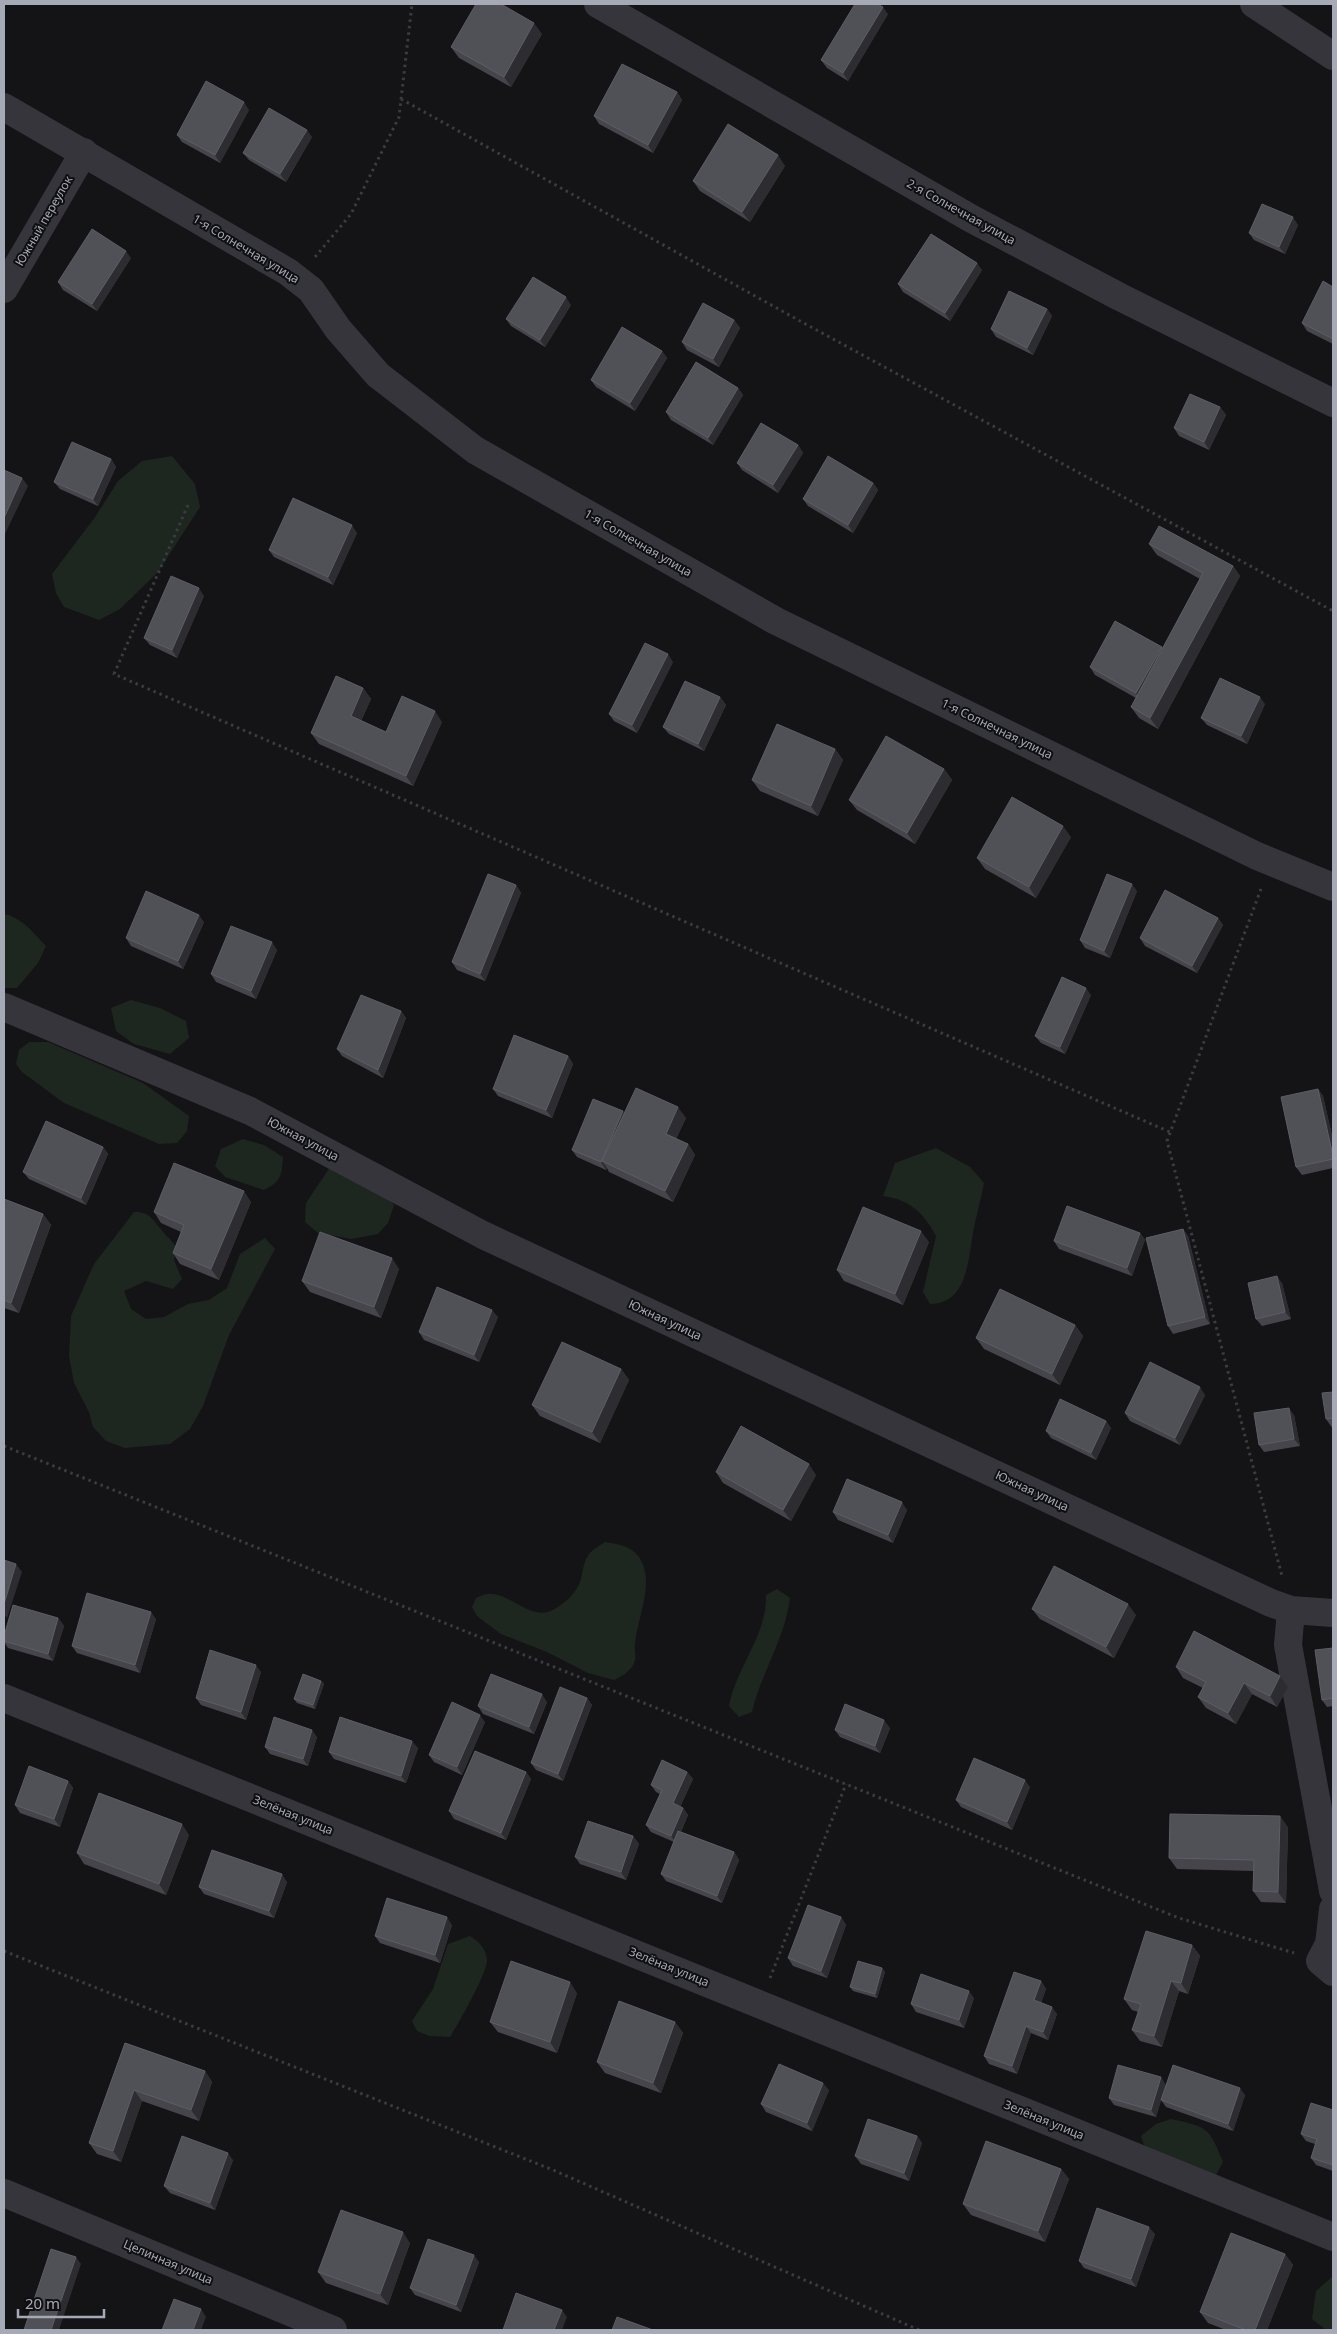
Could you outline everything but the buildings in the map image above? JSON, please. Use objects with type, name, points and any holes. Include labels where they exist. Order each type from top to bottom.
[{"type":"street","name":"2-я Солнечная улица","points":[[598,4],[972,219],[1120,297],[1333,403]]},
{"type":"street","points":[[1254,4],[1333,56]]},
{"type":"street","name":"1-я Солнечная улица","points":[[4,107],[84,152],[297,279],[311,290],[338,329],[378,375],[474,450],[776,621],[1271,862],[1333,887]]},
{"type":"street","name":"Южный переулок","points":[[4,289],[84,152]]},
{"type":"street","name":"Южная улица","points":[[4,1006],[250,1111],[484,1235],[1252,1594],[1291,1610],[1333,1613]]},
{"type":"street","points":[[1291,1610],[1288,1645],[1333,1891]]},
{"type":"street","name":"Зелёная улица","points":[[4,1698],[1333,2237]]},
{"type":"street","points":[[1327,1967],[1333,1910]]},
{"type":"street","name":"Целинная улица","points":[[4,2193],[333,2330]]},
{"type":"path","points":[[297,279],[351,214],[399,116],[412,4]]},
{"type":"path","points":[[401,99],[800,321],[1333,611]]},
{"type":"path","points":[[188,505],[114,674],[1170,1132]]},
{"type":"path","points":[[1271,862],[1167,1141],[1291,1610]]},
{"type":"path","points":[[4,1446],[1179,1918],[1327,1967]]},
{"type":"path","points":[[760,2004],[846,1784]]},
{"type":"path","points":[[4,1950],[553,2170],[919,2330]]},
{"type":"shaded area","points":[[172,456],[195,484],[200,507],[158,572],[120,609],[99,620],[64,607],[56,593],[52,574],[95,517],[118,481],[142,461]]},
{"type":"shaded area","points":[[4,914],[22,922],[46,946],[38,963],[17,988],[4,988]]},
{"type":"shaded area","points":[[131,1000],[160,1008],[186,1021],[189,1038],[170,1054],[134,1044],[116,1031],[111,1008]]},
{"type":"shaded area","points":[[29,1042],[48,1042],[143,1083],[189,1116],[187,1131],[177,1143],[159,1144],[64,1103],[22,1072],[16,1064],[19,1050]]},
{"type":"shaded area","points":[[243,1139],[264,1145],[283,1157],[280,1177],[274,1184],[264,1190],[225,1177],[215,1166],[221,1149]]},
{"type":"shaded area","points":[[936,1148],[970,1167],[984,1183],[964,1279],[952,1297],[942,1302],[930,1304],[923,1292],[936,1236],[926,1220],[915,1208],[901,1201],[883,1196],[895,1163]]},
{"type":"shaded area","points":[[330,1167],[383,1192],[394,1205],[388,1223],[378,1234],[351,1239],[318,1233],[305,1222],[306,1203]]},
{"type":"shaded area","points":[[134,1212],[149,1216],[174,1244],[176,1247],[174,1260],[182,1279],[173,1289],[146,1281],[124,1291],[131,1309],[146,1319],[164,1317],[188,1304],[209,1300],[227,1288],[240,1254],[265,1238],[275,1249],[229,1335],[203,1406],[190,1429],[170,1444],[125,1448],[106,1441],[93,1427],[89,1412],[74,1383],[69,1356],[71,1316],[94,1264]]},
{"type":"shaded area","points":[[605,1542],[624,1546],[636,1553],[644,1567],[646,1578],[646,1589],[636,1634],[635,1661],[628,1671],[614,1680],[588,1673],[547,1652],[501,1634],[477,1616],[472,1607],[476,1598],[487,1594],[495,1594],[536,1612],[544,1613],[553,1610],[574,1593],[581,1579],[587,1557]]},
{"type":"shaded area","points":[[777,1589],[790,1598],[783,1628],[752,1712],[739,1717],[729,1706],[733,1692],[762,1624],[766,1595]]},
{"type":"shaded area","points":[[470,1936],[482,1946],[487,1960],[486,1967],[465,2011],[450,2037],[429,2036],[417,2031],[412,2021],[433,1989],[448,1944]]},
{"type":"shaded area","points":[[1171,2119],[1193,2124],[1206,2130],[1210,2135],[1223,2162],[1215,2177],[1148,2157],[1141,2136],[1156,2124]]},
{"type":"shaded area","points":[[1333,2276],[1333,2330],[1326,2330],[1312,2319],[1316,2291]]}]
